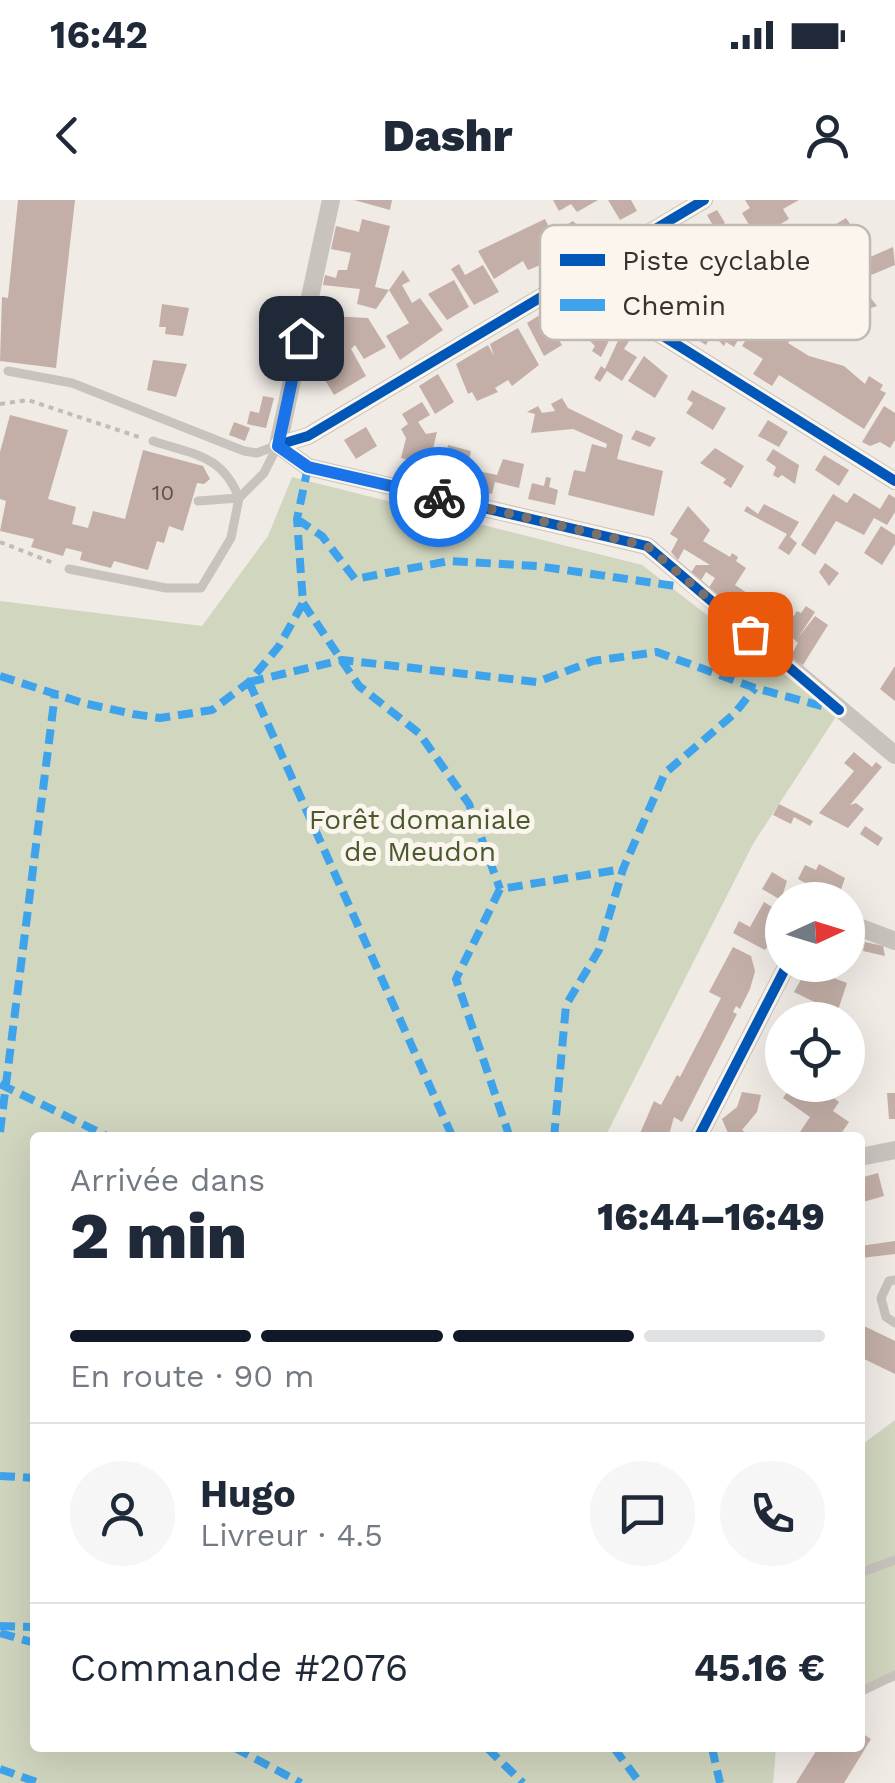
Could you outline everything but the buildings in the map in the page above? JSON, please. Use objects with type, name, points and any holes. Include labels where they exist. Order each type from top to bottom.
[{"type":"street","points":[[278,446],[331,200]]},
{"type":"street","points":[[662,225],[704,200]]},
{"type":"street","points":[[278,446],[308,436],[540,297]]},
{"type":"street","points":[[669,340],[895,481]]},
{"type":"street","points":[[278,446],[308,467],[647,546],[895,754]]},
{"type":"street","points":[[865,930],[895,941]]},
{"type":"street","points":[[701,1132],[778,982]]},
{"type":"street","points":[[865,1157],[895,1150]]},
{"type":"lane","points":[[8,371],[72,382],[244,451],[257,454],[278,446]]},
{"type":"lane","points":[[70,569],[166,588],[201,588],[232,538],[239,498],[230,476],[218,463],[152,441]]},
{"type":"lane","points":[[198,501],[239,498],[264,473],[278,446]]},
{"type":"lane","points":[[895,1280],[889,1281],[880,1298],[886,1317],[895,1323]]},
{"type":"lane","points":[[865,1571],[895,1560]]},
{"type":"lane","points":[[865,1690],[895,1675]]},
{"type":"path","points":[[0,404],[28,400],[152,441]]},
{"type":"path","points":[[0,542],[70,569]]},
{"type":"green space","name":"Forêt domaniale de Meudon","points":[[292,477],[642,565],[837,715],[753,844],[608,1132],[30,1132],[30,1752],[776,1752],[773,1783],[0,1783],[0,601],[202,626],[268,536]]},
{"type":"green space","points":[[895,1420],[895,1681],[865,1690],[865,1442]]},
{"type":"marked path","points":[[0,676],[83,703],[133,714],[160,718],[212,710],[249,682],[279,646],[303,603],[297,519],[308,467]]},
{"type":"marked path","points":[[297,519],[322,536],[355,579],[449,561],[537,566],[675,586]]},
{"type":"marked path","points":[[303,603],[359,686],[419,733],[469,804],[500,889]]},
{"type":"marked path","points":[[249,682],[342,660],[537,682],[593,661],[657,652],[755,688],[829,708]]},
{"type":"marked path","points":[[249,682],[450,1132]]},
{"type":"marked path","points":[[555,1132],[566,1005],[599,950],[623,869],[665,773],[734,714],[755,688]]},
{"type":"marked path","points":[[0,1132],[55,694]]},
{"type":"marked path","points":[[508,1132],[456,979],[500,889],[623,869]]},
{"type":"marked path","points":[[0,1084],[99,1132]]},
{"type":"marked path","points":[[0,1476],[30,1478]]},
{"type":"marked path","points":[[0,1626],[30,1627]]},
{"type":"marked path","points":[[0,1633],[30,1642]]},
{"type":"marked path","points":[[243,1752],[301,1783]]},
{"type":"marked path","points":[[491,1752],[523,1783]]},
{"type":"marked path","points":[[617,1752],[640,1783]]},
{"type":"marked path","points":[[713,1752],[720,1783]]},
{"type":"marked path","points":[[0,1769],[39,1783]]},
{"type":"cycle path","points":[[662,225],[704,200]]},
{"type":"cycle path","points":[[278,445],[308,436],[540,298]]},
{"type":"cycle path","points":[[669,340],[895,481]]},
{"type":"cycle path","points":[[278,445],[308,467],[647,546],[839,710]]},
{"type":"cycle path","points":[[701,1132],[778,982]]},
{"type":"way so far","points":[[439,497],[647,546],[750,634]]},
{"type":"route","points":[[301,338],[278,446],[308,467],[439,497]]}]
